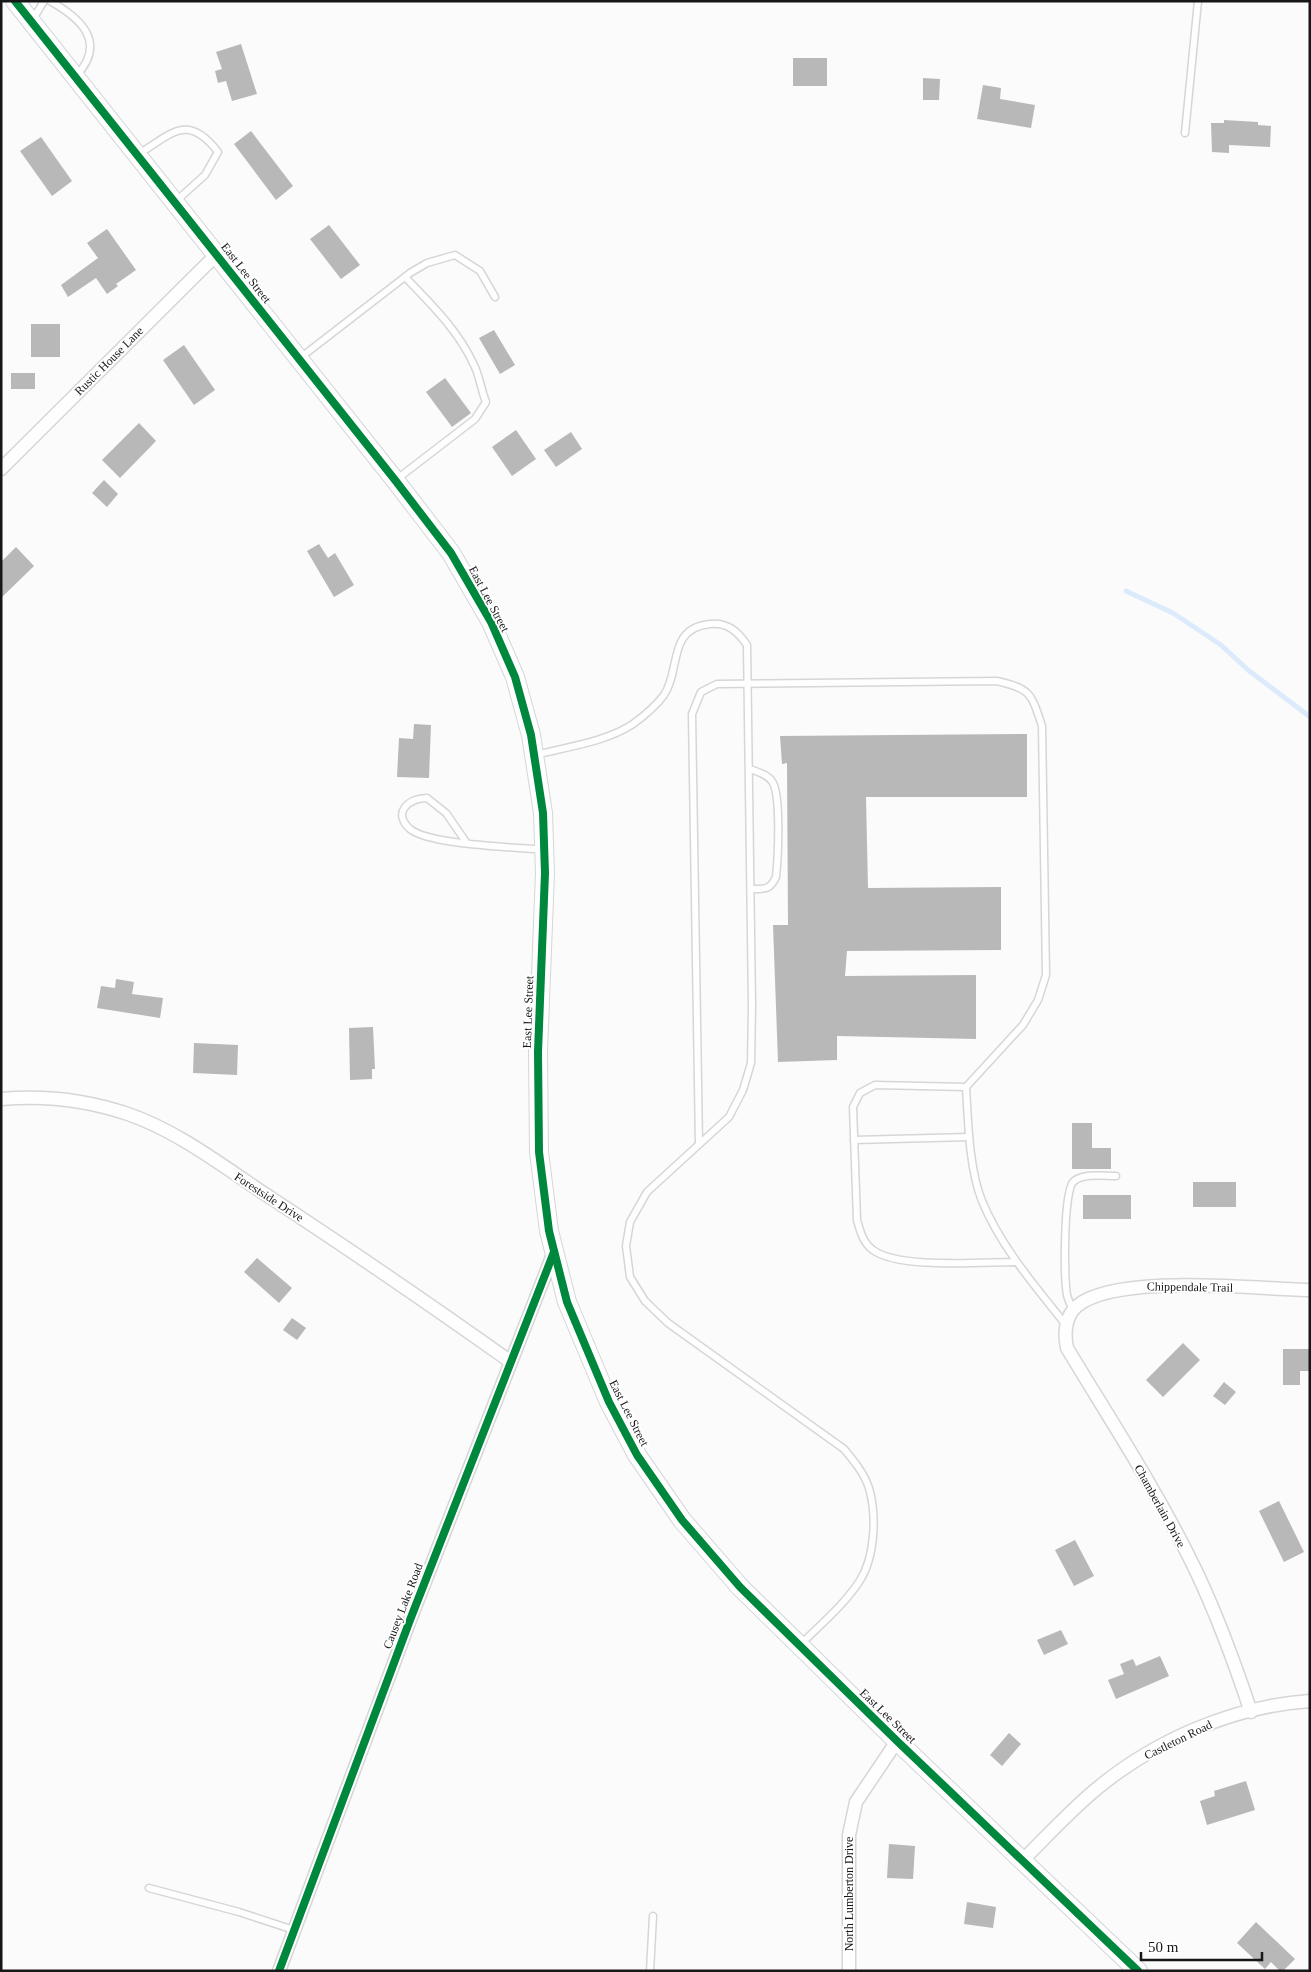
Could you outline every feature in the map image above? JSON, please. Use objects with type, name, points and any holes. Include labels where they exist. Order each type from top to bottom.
[{"type":"street","name":"East Lee Street","points":[[15,1],[299,358],[451,554],[491,622],[515,677],[535,755],[543,813],[544,850],[537,1111],[549,1231],[567,1302],[609,1402],[637,1455],[682,1520],[707,1551],[897,1741],[1138,1971]]},
{"type":"street","name":"Rustic House Lane","points":[[1,469],[217,254]]},
{"type":"street","name":"Forestside Drive","points":[[1,1099],[42,1098],[95,1104],[129,1114],[182,1139],[396,1280],[511,1362]]},
{"type":"street","name":"Causey Lake Road","points":[[279,1971],[410,1620],[554,1252]]},
{"type":"street","name":"Chippendale Trail","points":[[1074,1309],[1092,1296],[1113,1290],[1156,1285],[1310,1290]]},
{"type":"street","points":[[1066,1325],[1074,1309]]},
{"type":"street","name":"Chamberlain Drive","points":[[1066,1325],[1065,1337],[1067,1348],[1145,1478],[1196,1570],[1226,1639],[1251,1712]]},
{"type":"street","name":"Castleton Road","points":[[1023,1860],[1095,1791],[1135,1761],[1195,1729],[1251,1712],[1293,1702],[1310,1701]]},
{"type":"street","name":"North Lumberton Drive","points":[[849,1971],[849,1835],[856,1802],[897,1741]]},
{"type":"lane","points":[[32,22],[44,1]]},
{"type":"lane","points":[[50,1],[69,12],[84,28],[87,35],[91,48],[88,63],[75,76]]},
{"type":"lane","points":[[1185,133],[1198,1]]},
{"type":"lane","points":[[138,154],[179,129],[195,131],[206,137],[218,152],[204,176],[175,202]]},
{"type":"lane","points":[[299,358],[405,276],[428,263],[455,255],[480,271],[494,298]]},
{"type":"lane","points":[[395,480],[475,419],[486,402],[474,366],[463,344],[451,326],[405,276]]},
{"type":"lane","points":[[535,755],[610,735],[633,724],[665,694],[680,643],[700,625],[715,623],[730,627],[739,633],[747,645],[750,769],[751,1064],[743,1090],[730,1117],[647,1192],[630,1222],[626,1246],[630,1277],[645,1301],[668,1323],[844,1449],[859,1468],[869,1488],[873,1537],[860,1581],[837,1609],[800,1646]]},
{"type":"lane","points":[[699,1144],[692,714],[701,692],[717,684],[749,683],[997,681],[1020,686],[1033,698],[1042,726],[1046,975],[1038,1000],[1023,1025],[966,1086],[969,1137],[981,1200],[1015,1262],[1066,1325]]},
{"type":"lane","points":[[750,769],[768,777],[773,784],[777,811],[776,877],[771,887],[767,890],[751,889]]},
{"type":"lane","points":[[466,842],[446,813],[427,798],[410,800],[404,805],[403,814],[406,824],[420,834],[466,842],[544,850]]},
{"type":"lane","points":[[966,1086],[875,1086],[860,1094],[852,1107],[857,1220],[862,1236],[872,1250],[891,1260],[1015,1262]]},
{"type":"lane","points":[[854,1140],[969,1137]]},
{"type":"lane","points":[[1074,1309],[1067,1296],[1066,1204],[1068,1190],[1072,1182],[1082,1176],[1116,1176]]},
{"type":"lane","points":[[149,1888],[239,1912],[294,1930]]},
{"type":"lane","points":[[650,1971],[654,1916]]},
{"type":"building","points":[[241,44],[257,94],[232,101],[226,81],[218,83],[215,71],[222,69],[216,52]]},
{"type":"building","points":[[793,58],[827,58],[827,86],[793,86]]},
{"type":"building","points":[[923,78],[940,79],[939,100],[923,100]]},
{"type":"building","points":[[983,85],[1001,88],[1000,99],[1035,105],[1031,128],[977,119]]},
{"type":"building","points":[[1224,120],[1258,122],[1258,125],[1271,126],[1270,147],[1229,145],[1229,153],[1212,152],[1211,123],[1224,123]]},
{"type":"building","points":[[251,131],[293,186],[276,200],[234,144]]},
{"type":"building","points":[[41,137],[72,181],[52,196],[20,151]]},
{"type":"building","points":[[329,225],[360,265],[341,279],[310,239]]},
{"type":"building","points":[[107,229],[136,270],[116,284],[118,286],[107,294],[96,278],[68,297],[61,285],[98,258],[87,243]]},
{"type":"building","points":[[31,324],[60,324],[60,357],[31,357]]},
{"type":"building","points":[[494,330],[515,365],[500,374],[479,338]]},
{"type":"building","points":[[184,345],[215,390],[194,405],[163,360]]},
{"type":"building","points":[[11,373],[35,373],[35,389],[11,389]]},
{"type":"building","points":[[445,378],[471,413],[452,427],[426,392]]},
{"type":"building","points":[[139,423],[156,441],[120,478],[102,460]]},
{"type":"building","points":[[516,430],[536,459],[512,476],[492,447]]},
{"type":"building","points":[[571,432],[582,449],[556,467],[544,450]]},
{"type":"building","points":[[104,480],[118,494],[107,507],[92,493]]},
{"type":"building","points":[[319,544],[328,558],[335,553],[354,585],[334,597],[307,551]]},
{"type":"building","points":[[16,547],[34,566],[1,598],[1,562]]},
{"type":"building","points":[[414,724],[431,725],[429,778],[397,777],[399,738],[413,739]]},
{"type":"building","points":[[1027,734],[1027,797],[866,797],[868,888],[1001,887],[1001,950],[847,951],[845,976],[976,975],[976,1039],[837,1036],[837,1060],[778,1062],[773,925],[788,925],[787,763],[782,764],[780,736]]},
{"type":"building","points":[[116,979],[134,982],[132,994],[163,998],[160,1018],[97,1008],[101,986],[115,988]]},
{"type":"building","points":[[373,1027],[375,1069],[372,1069],[372,1079],[350,1080],[349,1028]]},
{"type":"building","points":[[194,1043],[238,1045],[237,1075],[193,1073]]},
{"type":"building","points":[[1072,1123],[1092,1123],[1092,1148],[1111,1148],[1111,1169],[1072,1169]]},
{"type":"building","points":[[1193,1182],[1236,1182],[1236,1207],[1193,1207]]},
{"type":"building","points":[[1083,1195],[1131,1195],[1131,1219],[1083,1219]]},
{"type":"building","points":[[257,1258],[292,1288],[279,1303],[244,1272]]},
{"type":"building","points":[[292,1318],[306,1328],[297,1340],[283,1330]]},
{"type":"building","points":[[1183,1343],[1200,1360],[1163,1397],[1146,1380]]},
{"type":"building","points":[[1283,1349],[1310,1349],[1310,1371],[1300,1371],[1300,1385],[1283,1385]]},
{"type":"building","points":[[1224,1382],[1236,1392],[1225,1405],[1213,1396]]},
{"type":"building","points":[[1279,1501],[1304,1552],[1284,1562],[1259,1511]]},
{"type":"building","points":[[1075,1540],[1094,1576],[1074,1586],[1055,1550]]},
{"type":"building","points":[[1061,1630],[1068,1644],[1044,1655],[1037,1640]]},
{"type":"building","points":[[1160,1656],[1169,1676],[1116,1699],[1108,1680],[1124,1674],[1120,1664],[1133,1659],[1136,1666]]},
{"type":"building","points":[[1009,1733],[1021,1744],[1002,1766],[990,1755]]},
{"type":"building","points":[[1246,1781],[1255,1810],[1207,1825],[1200,1801],[1215,1796],[1214,1791]]},
{"type":"building","points":[[889,1844],[915,1846],[913,1879],[887,1878]]},
{"type":"building","points":[[967,1902],[996,1907],[993,1928],[964,1924]]},
{"type":"building","points":[[1256,1922],[1295,1959],[1283,1971],[1280,1971],[1271,1962],[1265,1969],[1237,1943]]},
{"type":"waterway","points":[[1126,591],[1173,613],[1221,645],[1248,670],[1310,717]]},
{"type":"cycle path","points":[[15,1],[451,553],[491,622],[515,677],[531,735],[543,813],[545,873],[538,1052],[539,1152],[549,1231],[567,1302],[609,1402],[637,1455],[682,1520],[740,1587],[897,1741],[1138,1971]]},
{"type":"cycle path","points":[[279,1971],[410,1620],[554,1252]]}]
